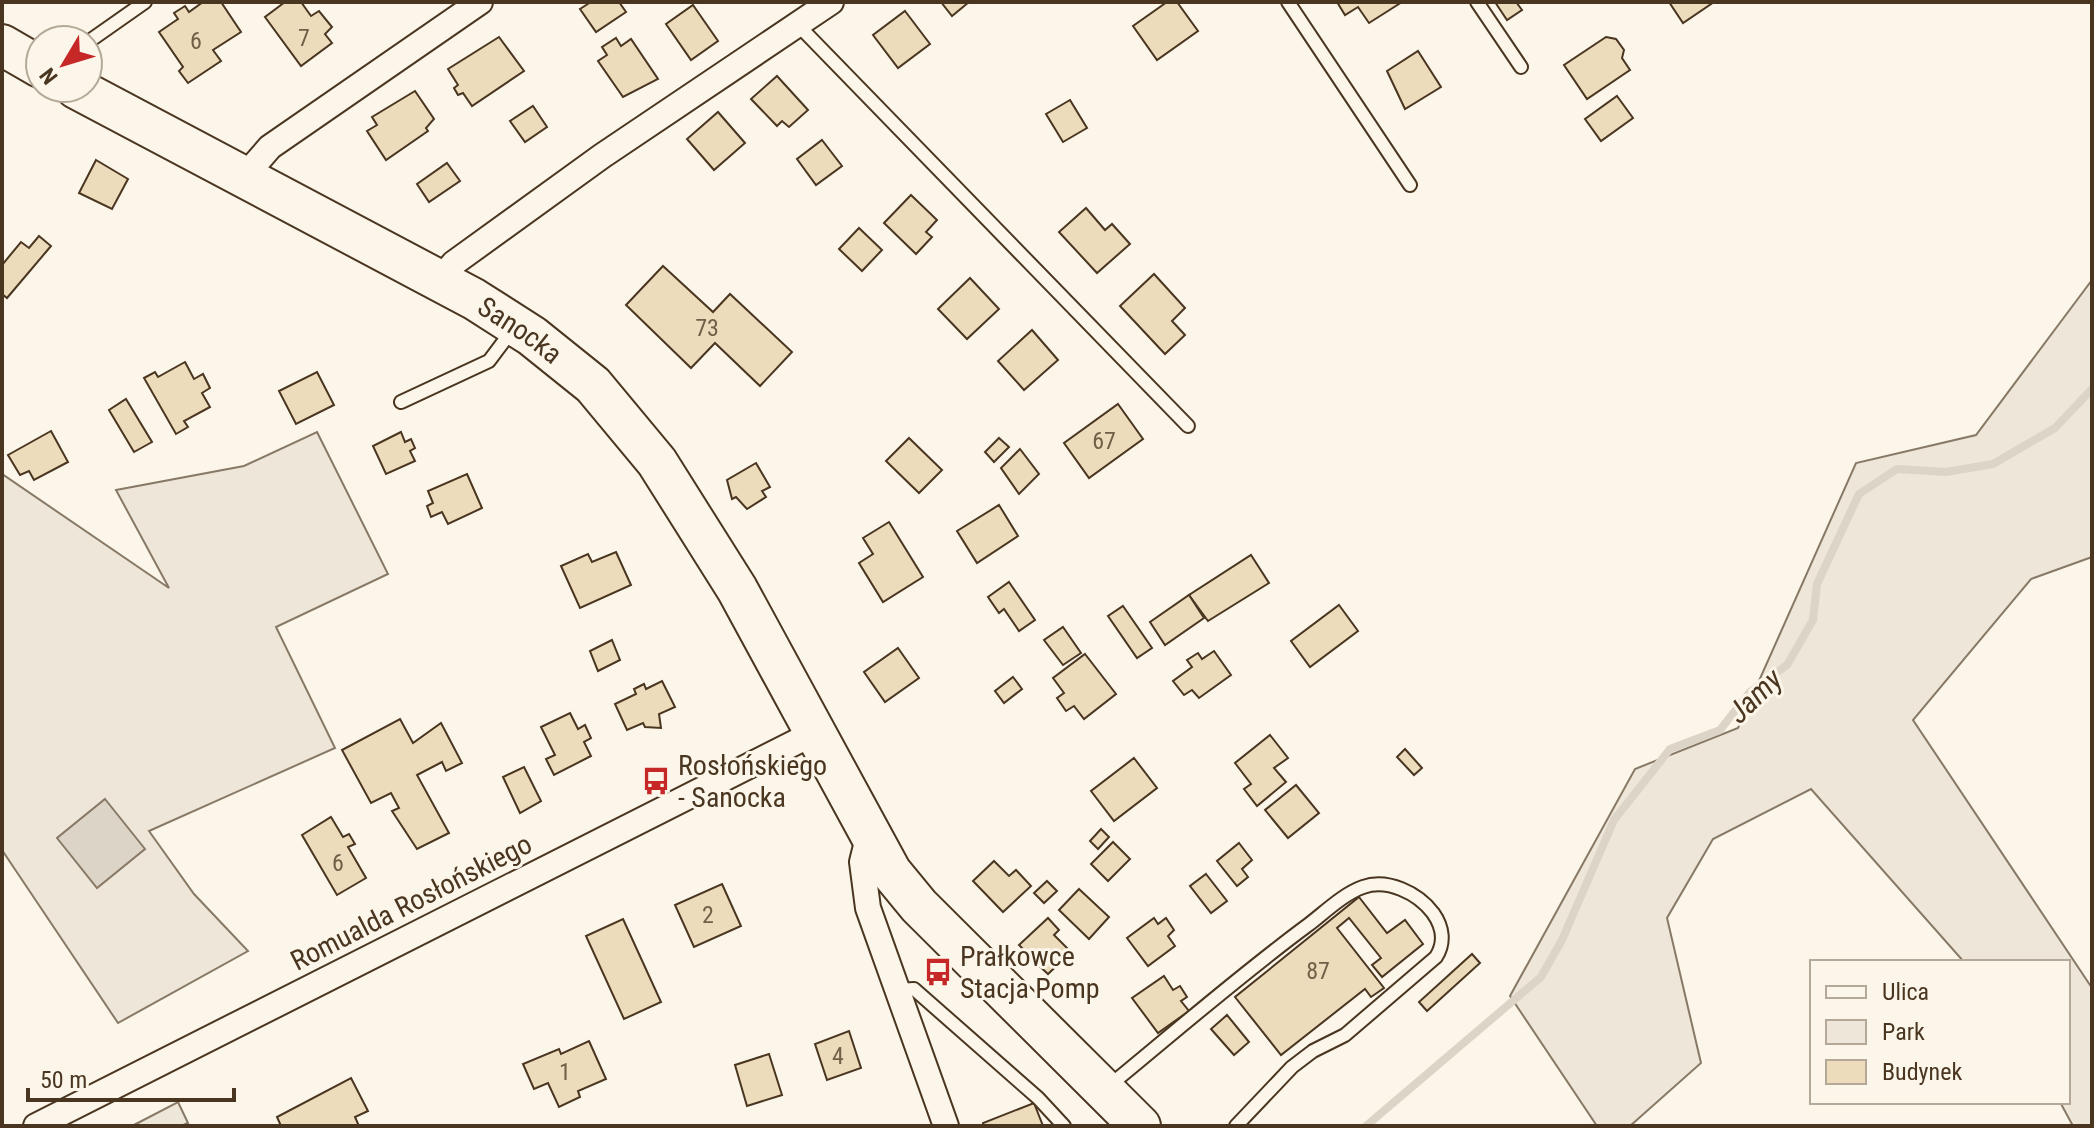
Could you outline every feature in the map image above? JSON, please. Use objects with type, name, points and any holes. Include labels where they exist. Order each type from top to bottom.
[{"type":"main road","points":[[2,45],[24,58]]},
{"type":"main road","name":"Sanocka","points":[[104,103],[439,280],[516,326],[593,385],[657,462],[737,589],[891,872],[919,906],[1140,1126]]},
{"type":"street","points":[[243,178],[270,147],[480,2]]},
{"type":"street","points":[[439,280],[454,263],[602,156],[831,2]]},
{"type":"street","name":"Romualda Rosłońskiego","points":[[36,1126],[814,733]]},
{"type":"street","points":[[869,834],[862,862],[868,908],[946,1126]]},
{"type":"lane","points":[[104,31],[145,2]]},
{"type":"lane","points":[[1288,2],[1410,185]]},
{"type":"lane","points":[[1477,2],[1521,67]]},
{"type":"lane","points":[[799,26],[1188,426]]},
{"type":"lane","points":[[401,402],[489,361],[516,326]]},
{"type":"lane","points":[[1103,1091],[1267,955],[1363,886],[1384,884],[1406,891],[1432,911],[1441,928],[1442,947],[1436,957],[1345,1035],[1313,1051],[1292,1067],[1236,1126]]},
{"type":"lane","points":[[897,990],[914,989],[1038,1098],[1064,1126]]},
{"type":"green space","points":[[2092,280],[2092,557],[2031,579],[1913,720],[2092,988],[2092,1126],[2073,1126],[2061,1104],[2070,1104],[2070,960],[1962,960],[1811,789],[1713,839],[1667,918],[1701,1063],[1630,1126],[1597,1126],[1510,996],[1635,769],[1738,728],[1856,463],[1976,435]]},
{"type":"green space","points":[[317,432],[388,574],[276,627],[335,748],[149,831],[194,894],[248,951],[118,1023],[2,850],[2,474],[169,588],[116,490],[244,466]]},
{"type":"shaded area","points":[[105,799],[145,849],[97,888],[57,838]]},
{"type":"shaded area","points":[[178,1102],[188,1123],[181,1126],[132,1126]]},
{"type":"building","points":[[203,2],[221,2],[241,32],[213,50],[221,61],[188,83],[179,71],[183,67],[159,32],[178,19],[174,13],[185,6],[189,12]]},
{"type":"building","points":[[285,2],[301,2],[311,16],[319,11],[332,27],[325,34],[332,43],[301,66],[265,17]]},
{"type":"building","points":[[591,2],[619,2],[626,12],[596,32],[580,9]]},
{"type":"building","points":[[941,2],[969,2],[952,16]]},
{"type":"building","points":[[1167,2],[1177,2],[1198,31],[1157,60],[1133,26]]},
{"type":"building","points":[[1337,2],[1402,2],[1369,23],[1358,7],[1345,15]]},
{"type":"building","points":[[1495,2],[1516,2],[1522,10],[1507,20]]},
{"type":"building","points":[[1669,2],[1714,2],[1683,23]]},
{"type":"building","points":[[693,5],[718,41],[691,60],[666,24]]},
{"type":"building","points":[[905,11],[930,44],[898,68],[873,35]]},
{"type":"building","points":[[499,37],[524,71],[472,106],[463,93],[458,95],[454,88],[458,85],[448,69]]},
{"type":"building","points":[[1606,37],[1616,39],[1624,50],[1622,58],[1630,70],[1587,99],[1564,65]]},
{"type":"building","points":[[616,38],[621,46],[631,39],[658,79],[623,97],[598,61],[607,55],[602,47]]},
{"type":"building","points":[[1418,51],[1441,87],[1405,109],[1387,71]]},
{"type":"building","points":[[777,76],[808,110],[789,127],[782,121],[777,126],[751,99]]},
{"type":"building","points":[[415,91],[434,119],[426,128],[428,131],[386,160],[367,131],[377,125],[372,117]]},
{"type":"building","points":[[1617,96],[1633,118],[1601,141],[1585,119]]},
{"type":"building","points":[[1070,100],[1087,128],[1063,142],[1046,114]]},
{"type":"building","points":[[533,106],[547,127],[525,142],[510,121]]},
{"type":"building","points":[[718,112],[745,143],[714,170],[687,139]]},
{"type":"building","points":[[822,140],[842,166],[816,185],[797,159]]},
{"type":"building","points":[[96,160],[128,179],[112,209],[79,193]]},
{"type":"building","points":[[447,163],[460,181],[429,202],[417,184]]},
{"type":"building","points":[[911,195],[937,220],[926,232],[932,237],[916,254],[884,223]]},
{"type":"building","points":[[1086,208],[1105,230],[1112,224],[1130,244],[1097,273],[1059,232]]},
{"type":"building","points":[[859,228],[882,250],[862,271],[839,249]]},
{"type":"building","points":[[39,236],[51,246],[7,298],[2,294],[2,265],[21,242],[29,248]]},
{"type":"building","points":[[663,266],[713,312],[730,294],[792,352],[760,386],[715,343],[691,368],[626,305]]},
{"type":"building","points":[[1154,274],[1185,308],[1172,321],[1185,335],[1165,354],[1120,306]]},
{"type":"building","points":[[970,278],[999,309],[967,339],[938,309]]},
{"type":"building","points":[[1032,330],[1058,360],[1024,390],[998,361]]},
{"type":"building","points":[[185,362],[194,379],[203,374],[210,388],[202,393],[210,407],[184,421],[188,427],[176,434],[144,378],[155,372],[158,377]]},
{"type":"building","points":[[317,372],[334,405],[296,424],[279,391]]},
{"type":"building","points":[[126,399],[152,442],[134,452],[109,410]]},
{"type":"building","points":[[1118,404],[1143,439],[1089,478],[1064,443]]},
{"type":"building","points":[[51,431],[68,462],[34,480],[29,471],[20,475],[8,455]]},
{"type":"building","points":[[401,432],[405,442],[411,439],[415,448],[410,451],[415,461],[386,474],[373,446]]},
{"type":"building","points":[[909,438],[942,470],[919,493],[886,461]]},
{"type":"building","points":[[999,438],[1009,447],[994,462],[985,452]]},
{"type":"building","points":[[1020,449],[1039,474],[1019,494],[1001,468]]},
{"type":"building","points":[[756,463],[770,487],[762,491],[766,497],[747,509],[736,497],[732,499],[727,480]]},
{"type":"building","points":[[467,474],[482,508],[448,524],[442,512],[431,517],[427,506],[433,503],[428,491]]},
{"type":"building","points":[[999,505],[1018,536],[977,563],[957,531]]},
{"type":"building","points":[[889,522],[923,577],[883,602],[859,563],[873,554],[863,538]]},
{"type":"building","points":[[616,552],[631,585],[580,608],[561,566],[588,554],[592,562]]},
{"type":"building","points":[[1251,555],[1269,583],[1208,621],[1189,595]]},
{"type":"building","points":[[1009,582],[1035,620],[1019,631],[1004,609],[999,613],[988,597]]},
{"type":"building","points":[[1189,595],[1204,618],[1165,645],[1150,622]]},
{"type":"building","points":[[1339,605],[1358,631],[1310,667],[1291,641]]},
{"type":"building","points":[[1123,606],[1152,648],[1137,658],[1108,616]]},
{"type":"building","points":[[1063,627],[1081,653],[1063,665],[1044,640]]},
{"type":"building","points":[[612,640],[620,660],[598,671],[590,651]]},
{"type":"building","points":[[898,648],[919,678],[885,702],[864,672]]},
{"type":"building","points":[[1214,651],[1231,675],[1199,698],[1192,690],[1184,695],[1173,681],[1192,667],[1187,660],[1198,653],[1202,659]]},
{"type":"building","points":[[1085,654],[1116,694],[1084,719],[1074,706],[1066,711],[1057,698],[1064,693],[1053,678]]},
{"type":"building","points":[[1013,677],[1022,689],[1004,703],[995,691]]},
{"type":"building","points":[[662,681],[675,707],[659,714],[661,728],[645,727],[643,723],[627,730],[615,704],[636,694],[634,689],[644,684],[646,689]]},
{"type":"building","points":[[570,713],[578,729],[585,725],[591,738],[584,742],[591,756],[554,775],[546,759],[555,755],[541,727]]},
{"type":"building","points":[[400,719],[413,743],[441,723],[462,763],[446,771],[442,762],[417,775],[449,833],[417,849],[392,811],[399,808],[391,793],[371,803],[342,750]]},
{"type":"building","points":[[1270,735],[1288,758],[1274,768],[1286,782],[1257,806],[1244,789],[1251,784],[1235,763]]},
{"type":"building","points":[[1405,749],[1422,768],[1414,775],[1397,757]]},
{"type":"building","points":[[1134,758],[1157,788],[1114,821],[1091,791]]},
{"type":"building","points":[[524,767],[541,801],[520,813],[503,777]]},
{"type":"building","points":[[1296,785],[1319,813],[1288,838],[1265,810]]},
{"type":"building","points":[[331,817],[343,837],[349,834],[355,844],[348,847],[366,878],[337,895],[302,835]]},
{"type":"building","points":[[1101,829],[1109,837],[1098,849],[1090,841]]},
{"type":"building","points":[[1113,842],[1130,859],[1108,881],[1091,864]]},
{"type":"building","points":[[1239,843],[1252,860],[1242,869],[1248,877],[1237,886],[1217,861]]},
{"type":"building","points":[[994,861],[1009,876],[1016,870],[1031,886],[1003,912],[973,881]]},
{"type":"building","points":[[1206,874],[1227,901],[1211,913],[1190,886]]},
{"type":"building","points":[[1047,881],[1057,891],[1044,903],[1034,893]]},
{"type":"building","points":[[722,884],[741,926],[694,947],[675,905]]},
{"type":"building","points":[[1079,889],[1109,917],[1089,939],[1059,910]]},
{"type":"building","points":[[1359,897],[1387,933],[1405,920],[1423,944],[1382,977],[1372,965],[1381,958],[1349,918],[1337,928],[1384,988],[1371,997],[1365,989],[1281,1055],[1235,997]]},
{"type":"building","points":[[1048,918],[1059,930],[1054,935],[1071,952],[1048,974],[1033,960],[1030,963],[1026,959],[1029,955],[1019,945]]},
{"type":"building","points":[[1154,918],[1158,924],[1166,918],[1174,930],[1168,936],[1175,946],[1148,966],[1127,938]]},
{"type":"building","points":[[623,919],[661,1002],[624,1019],[586,936]]},
{"type":"building","points":[[1472,954],[1480,963],[1427,1011],[1419,1002]]},
{"type":"building","points":[[1164,976],[1173,990],[1180,986],[1187,997],[1181,1001],[1189,1011],[1158,1033],[1132,998]]},
{"type":"building","points":[[1227,1015],[1249,1042],[1234,1055],[1211,1029]]},
{"type":"building","points":[[849,1031],[861,1068],[827,1080],[815,1044]]},
{"type":"building","points":[[589,1041],[606,1079],[578,1091],[580,1097],[559,1107],[548,1083],[534,1089],[523,1064],[559,1049],[561,1054]]},
{"type":"building","points":[[769,1054],[782,1095],[747,1106],[735,1065]]},
{"type":"building","points":[[351,1078],[368,1111],[355,1117],[359,1126],[281,1126],[277,1117]]},
{"type":"building","points":[[1034,1103],[1043,1126],[984,1126],[983,1123]]},
{"type":"waterway","name":"Jamy","points":[[1366,1126],[1541,977],[1562,940],[1614,820],[1670,749],[1720,730],[1750,692],[1787,665],[1813,620],[1817,584],[1859,494],[1897,469],[1946,472],[1993,464],[2055,428],[2092,389]]},
{"type":"place","name":"Rosłońskiego - Sanocka","points":[[656,781]]},
{"type":"place","name":"Prałkowce Stacja Pomp","points":[[938,972]]}]
